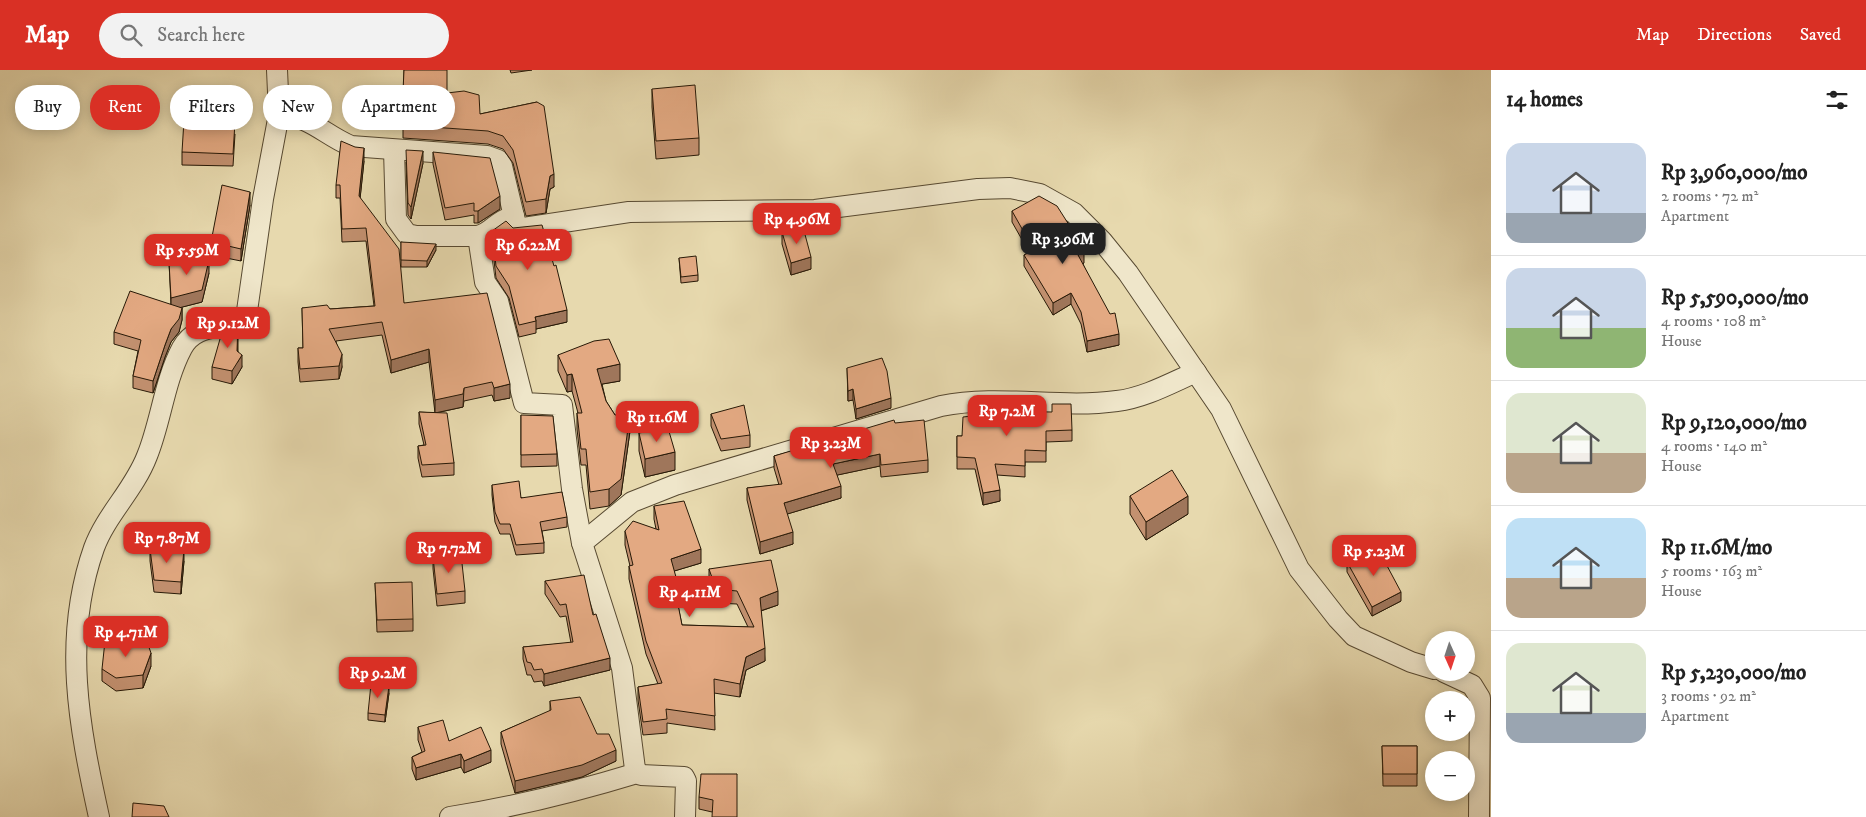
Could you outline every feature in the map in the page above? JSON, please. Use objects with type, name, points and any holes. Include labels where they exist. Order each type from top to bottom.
[{"type":"street","points":[[277,70],[278,85]]},
{"type":"street","points":[[98,817],[81,739],[75,666],[77,617],[94,548],[104,526],[122,502],[147,457],[171,377],[183,347],[193,335],[204,329],[237,323],[243,319],[252,282],[263,198],[276,130]]},
{"type":"street","points":[[323,130],[339,141],[351,146],[487,156],[498,160],[502,166],[517,229],[629,212],[815,210],[986,188],[1010,188],[1040,194],[1074,213],[1102,240],[1128,273],[1221,409],[1300,569],[1323,602],[1354,636],[1411,662],[1425,666]]},
{"type":"street","points":[[394,150],[395,212],[406,234],[416,236],[478,236],[486,232],[498,221],[514,216]]},
{"type":"street","points":[[478,236],[485,282],[498,301],[524,403],[562,405],[572,490],[582,543],[622,668],[629,730],[637,773]]},
{"type":"street","points":[[582,543],[632,502],[675,485],[942,406],[965,401],[1095,404],[1120,401],[1148,392],[1196,372]]},
{"type":"street","points":[[1463,681],[1483,689],[1480,698],[1482,731],[1479,817]]},
{"type":"street","points":[[450,817],[536,802],[637,773],[641,775],[684,778],[686,781],[685,817]]},
{"type":"building","points":[[404,70],[447,70],[447,85],[403,85]]},
{"type":"building","points":[[695,85],[699,138],[656,141],[652,89]]},
{"type":"building","points":[[464,91],[479,95],[480,114],[537,102],[544,106],[554,174],[550,176],[546,199],[526,202],[513,150],[503,136],[488,131],[455,129],[455,92]]},
{"type":"building","points":[[183,130],[234,130],[233,154],[182,152]]},
{"type":"building","points":[[341,141],[355,147],[364,148],[359,196],[399,249],[404,303],[487,293],[510,384],[494,388],[492,382],[464,388],[463,394],[435,400],[429,349],[391,360],[382,322],[329,329],[342,354],[339,366],[300,369],[298,348],[303,348],[302,308],[327,305],[330,309],[375,306],[366,228],[342,229],[340,185],[336,185]]},
{"type":"building","points":[[406,150],[423,151],[411,207],[408,203]]},
{"type":"building","points":[[433,152],[490,158],[500,196],[478,211],[474,211],[474,203],[445,208]]},
{"type":"building","points":[[222,185],[250,192],[241,249],[211,242]]},
{"type":"building","points":[[1039,196],[1057,206],[1071,228],[1084,251],[1078,255],[1110,314],[1115,313],[1119,334],[1087,341],[1081,312],[1071,293],[1053,303],[1024,255],[1034,250],[1012,211]]},
{"type":"building","points":[[506,221],[513,228],[542,225],[554,266],[556,265],[567,310],[535,317],[536,321],[519,325],[509,286],[496,266],[492,231]]},
{"type":"building","points":[[803,227],[811,257],[791,263],[782,232]]},
{"type":"building","points":[[401,242],[436,244],[427,261],[401,260]]},
{"type":"building","points":[[194,256],[209,260],[202,290],[171,298],[169,262]]},
{"type":"building","points":[[696,256],[698,275],[681,277],[679,258]]},
{"type":"building","points":[[130,291],[182,308],[179,319],[171,329],[153,381],[133,376],[141,340],[114,332]]},
{"type":"building","points":[[238,322],[237,351],[242,355],[232,371],[212,367],[224,325]]},
{"type":"building","points":[[609,339],[620,364],[597,369],[606,401],[615,415],[630,414],[621,479],[609,489],[590,492],[586,449],[581,449],[577,413],[582,413],[572,374],[567,375],[558,355],[594,341]]},
{"type":"building","points":[[882,358],[887,371],[891,398],[856,409],[853,389],[848,391],[847,368]]},
{"type":"building","points":[[973,404],[996,404],[996,411],[1052,412],[1052,404],[1071,404],[1072,430],[1046,431],[1046,451],[1025,450],[1025,466],[995,464],[1000,490],[983,493],[975,458],[957,457],[957,436],[962,436],[963,417],[972,416]]},
{"type":"building","points":[[744,405],[750,435],[721,439],[711,414]]},
{"type":"building","points":[[419,412],[447,413],[454,463],[422,465],[418,446],[426,445]]},
{"type":"building","points":[[521,415],[553,416],[557,454],[521,455]]},
{"type":"building","points":[[894,420],[895,423],[924,420],[928,460],[881,465],[880,454],[833,464],[841,486],[784,503],[793,532],[760,542],[747,488],[782,484],[774,456]]},
{"type":"building","points":[[668,428],[675,452],[645,459],[639,433]]},
{"type":"building","points":[[1172,470],[1188,496],[1146,522],[1130,496]]},
{"type":"building","points":[[519,481],[521,498],[562,492],[567,517],[540,522],[544,543],[516,545],[510,524],[500,524],[495,512],[492,485]]},
{"type":"building","points":[[684,501],[701,549],[671,559],[679,588],[675,589],[682,625],[754,627],[737,591],[716,589],[709,569],[771,560],[778,591],[760,598],[765,648],[746,657],[740,684],[714,679],[715,716],[666,709],[667,719],[643,722],[638,687],[662,683],[646,641],[629,566],[633,565],[625,531],[633,521],[659,530],[654,506]]},
{"type":"building","points":[[1377,547],[1401,592],[1372,607],[1347,562]]},
{"type":"building","points":[[150,549],[184,549],[181,582],[154,580]]},
{"type":"building","points":[[461,554],[465,591],[437,594],[433,557]]},
{"type":"building","points":[[584,575],[593,615],[596,614],[610,658],[544,674],[542,669],[534,670],[531,663],[527,662],[523,647],[573,642],[566,604],[560,605],[545,581]]},
{"type":"building","points":[[412,582],[413,619],[377,620],[375,583]]},
{"type":"building","points":[[146,639],[151,653],[143,675],[116,678],[102,669],[105,641]]},
{"type":"building","points":[[371,684],[389,686],[385,715],[368,713]]},
{"type":"building","points":[[580,697],[597,734],[609,734],[616,750],[582,765],[515,781],[501,732],[551,710],[550,701]]},
{"type":"building","points":[[443,720],[449,741],[481,727],[491,750],[464,761],[461,754],[416,768],[412,757],[425,751],[418,727]]},
{"type":"building","points":[[1382,746],[1417,746],[1417,774],[1383,774]]},
{"type":"building","points":[[701,774],[737,774],[737,817],[712,817],[713,800],[699,797]]},
{"type":"building","points":[[133,803],[164,806],[169,817],[132,817]]}]
